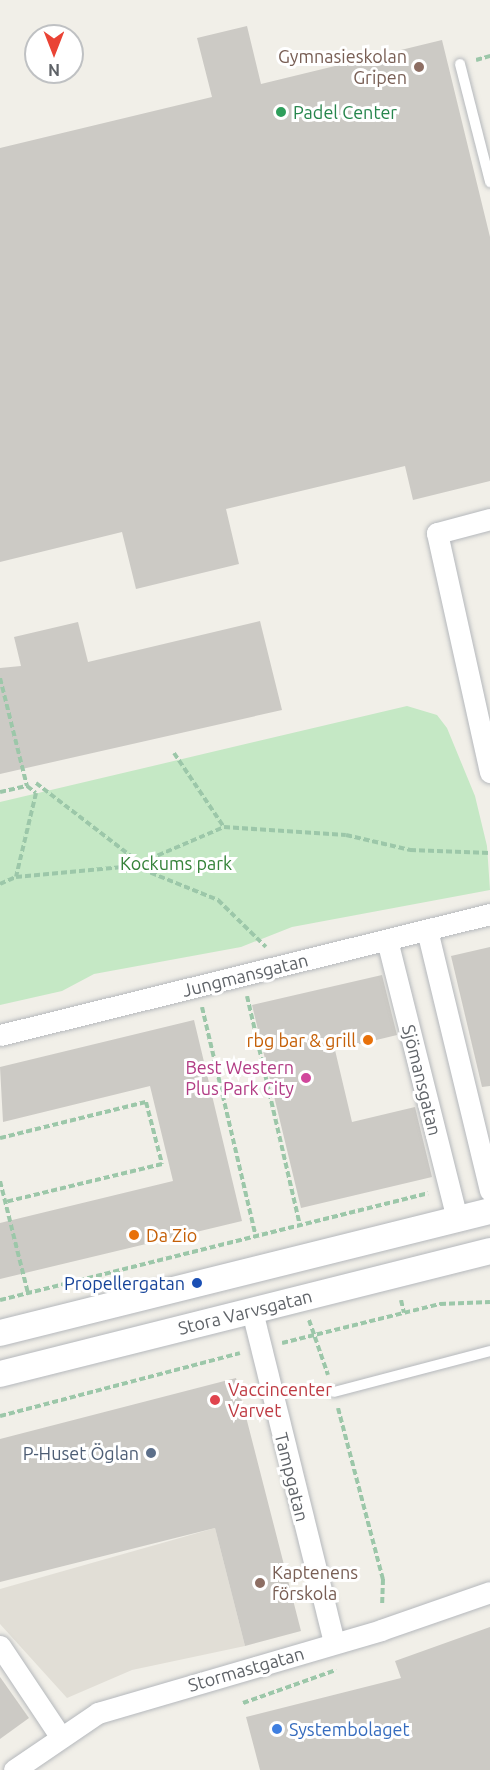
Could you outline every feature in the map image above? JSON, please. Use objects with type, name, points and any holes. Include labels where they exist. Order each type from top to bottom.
[{"type":"street","points":[[490,519],[437,533],[490,772]]},
{"type":"street","name":"Jungmansgatan","points":[[0,1035],[490,914]]},
{"type":"street","points":[[427,930],[490,1190]]},
{"type":"street","name":"Sjömansgatan","points":[[387,940],[457,1219]]},
{"type":"street","points":[[0,1333],[490,1211]]},
{"type":"street","name":"Stora Varvsgatan","points":[[0,1374],[490,1255]]},
{"type":"street","name":"Tampgatan","points":[[252,1311],[333,1644]]},
{"type":"street","name":"Stormastgatan","points":[[14,1770],[60,1736],[98,1713],[381,1630],[490,1592]]},
{"type":"street","points":[[0,1646],[60,1736]]},
{"type":"lane","points":[[460,64],[490,182]]},
{"type":"lane","points":[[333,1392],[490,1351]]},
{"type":"path","points":[[0,678],[27,786],[36,794],[16,877]]},
{"type":"path","points":[[174,753],[224,827]]},
{"type":"path","points":[[36,783],[140,863]]},
{"type":"path","points":[[0,792],[27,786]]},
{"type":"path","points":[[0,884],[16,877],[133,866],[224,827],[346,835],[410,850],[490,853]]},
{"type":"path","points":[[133,866],[218,900],[268,949]]},
{"type":"path","points":[[242,976],[300,1226]]},
{"type":"path","points":[[197,987],[256,1237]]},
{"type":"path","points":[[0,1138],[146,1102],[162,1164],[5,1202]]},
{"type":"path","points":[[0,1180],[28,1293]]},
{"type":"path","points":[[0,1300],[300,1226],[448,1186]]},
{"type":"path","points":[[314,1335],[333,1392],[383,1579],[381,1630]]},
{"type":"path","points":[[243,1703],[344,1667]]},
{"type":"shaded area","points":[[215,1528],[245,1646],[132,1670],[67,1698],[0,1624],[0,1589]]},
{"type":"green space","name":"Kockums park","points":[[407,706],[437,715],[447,728],[475,796],[487,846],[490,890],[292,927],[241,947],[94,974],[62,991],[0,1005],[0,802]]},
{"type":"building","points":[[247,26],[261,84],[442,40],[490,237],[490,481],[413,500],[405,466],[226,509],[239,564],[136,589],[122,532],[0,562],[0,148],[212,97],[197,38]]},
{"type":"building","points":[[260,621],[282,710],[0,774],[0,668],[21,666],[14,637],[78,622],[88,662]]},
{"type":"building","points":[[490,947],[490,1086],[482,1087],[451,956]]},
{"type":"building","name":"Best Western Plus Park City","points":[[382,975],[397,1035],[335,1050],[352,1122],[415,1107],[432,1177],[301,1208],[252,1005]]},
{"type":"building","points":[[194,1020],[242,1221],[0,1279],[0,1223],[173,1181],[150,1086],[3,1122],[0,1067]]},
{"type":"building","name":"P-Huset Öglan","points":[[236,1378],[301,1631],[245,1646],[215,1528],[0,1582],[0,1439]]},
{"type":"building","points":[[490,1627],[490,1770],[260,1770],[246,1717],[401,1678],[395,1661]]},
{"type":"building","points":[[0,1677],[29,1718],[0,1739]]},
{"type":"place","name":"Gymnasieskolan Gripen","points":[[419,67]]},
{"type":"place","name":"Padel Center","points":[[281,112]]},
{"type":"place","name":"rbg bar & grill","points":[[368,1040]]},
{"type":"place","name":"Best Western Plus Park City","points":[[306,1078]]},
{"type":"place","name":"Da Zio","points":[[134,1235]]},
{"type":"place","name":"Propellergatan","points":[[197,1283]]},
{"type":"place","name":"Vaccincenter Varvet","points":[[215,1400]]},
{"type":"place","name":"P-Huset Öglan","points":[[151,1453]]},
{"type":"place","name":"Kaptenens förskola","points":[[260,1583]]},
{"type":"place","name":"Systembolaget","points":[[277,1729]]}]
